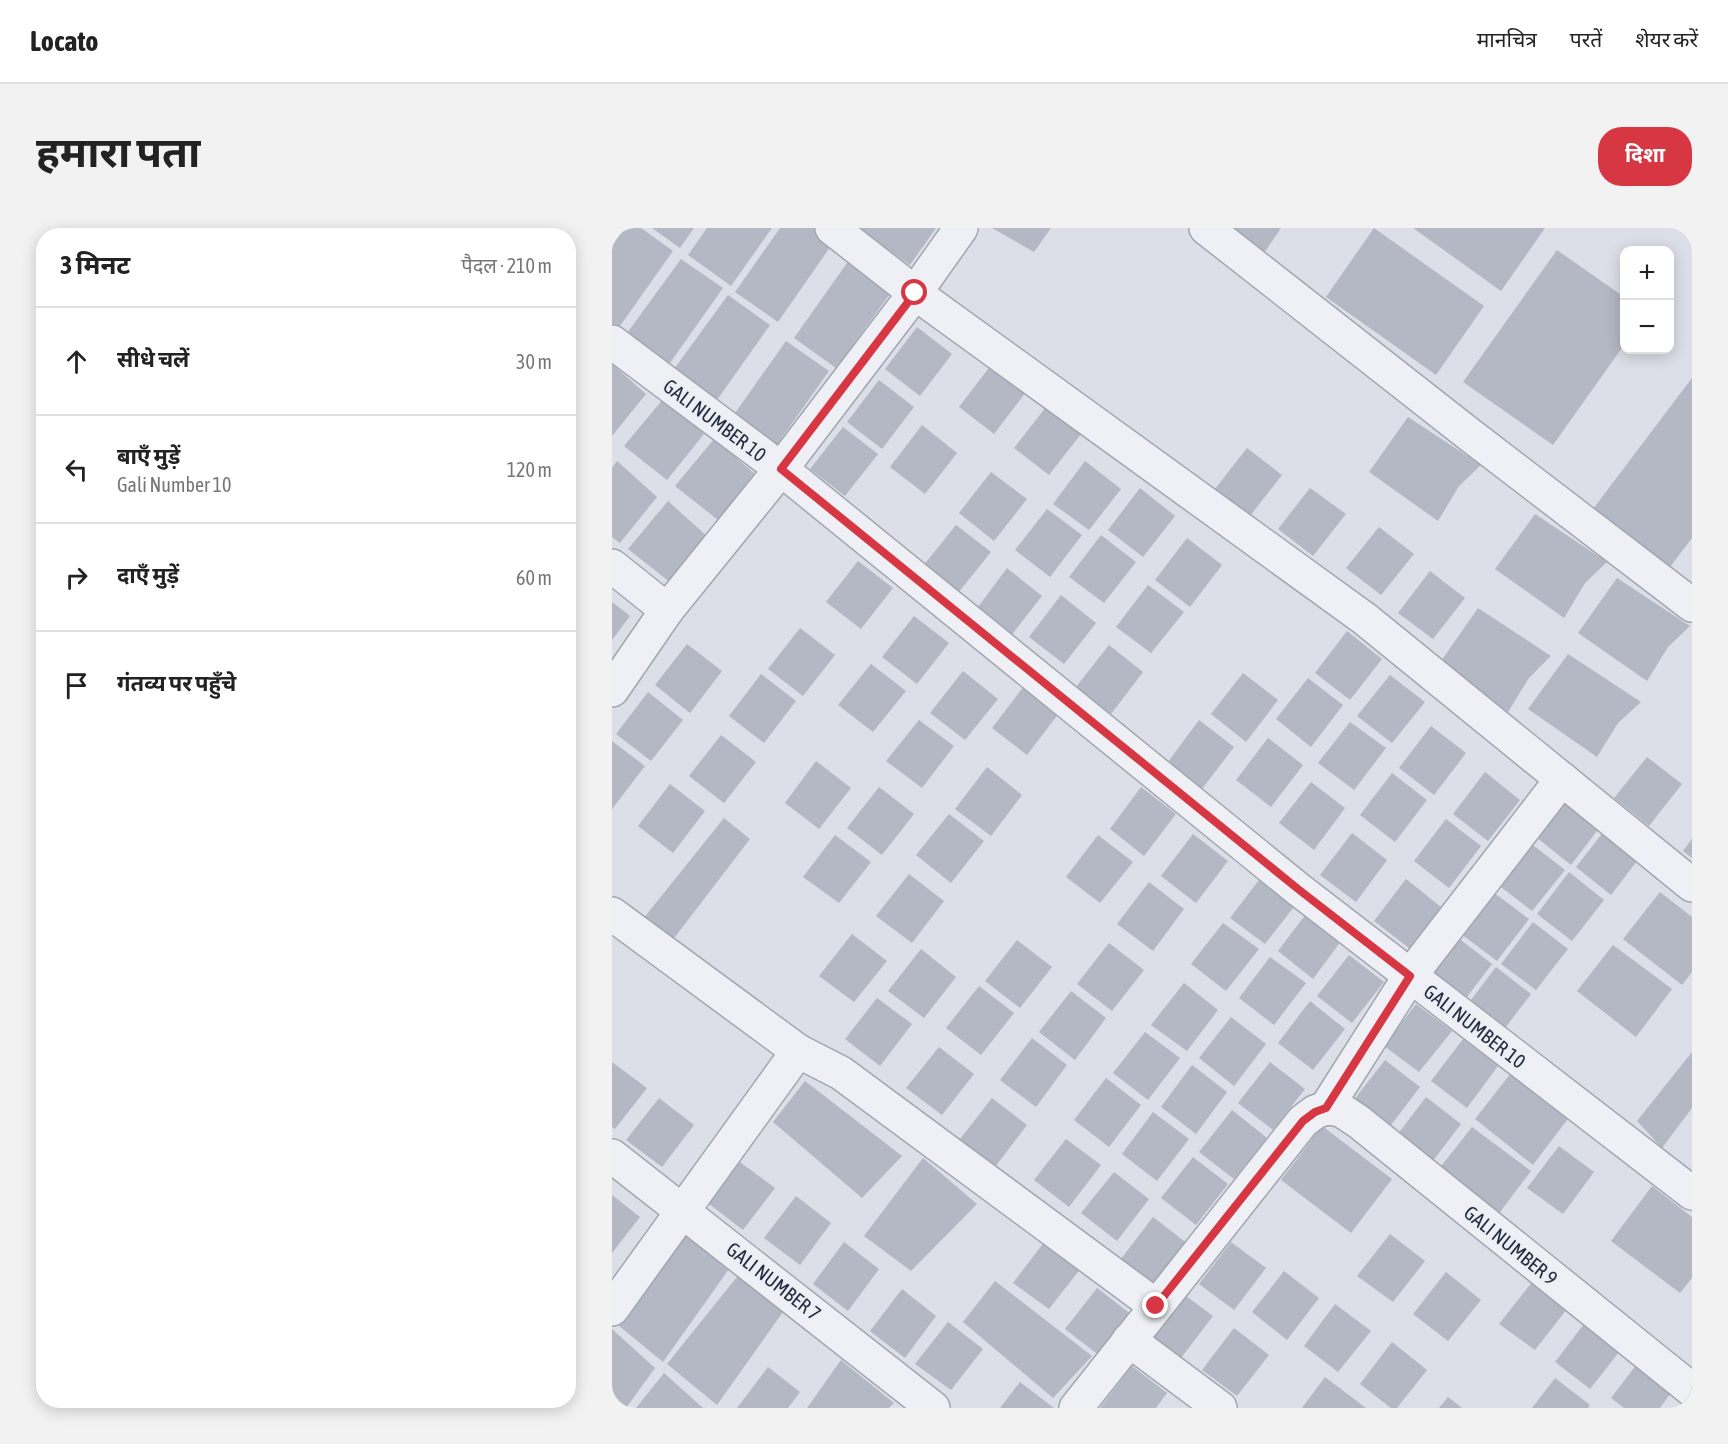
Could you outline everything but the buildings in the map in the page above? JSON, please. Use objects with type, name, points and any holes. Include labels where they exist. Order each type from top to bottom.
[{"type":"street","points":[[831,228],[915,293],[1365,619],[1692,885]]},
{"type":"street","points":[[612,690],[668,610],[781,469],[915,293],[961,228]]},
{"type":"street","points":[[1206,228],[1692,605]]},
{"type":"street","name":"GALI NUMBER 10","points":[[612,342],[781,469],[1298,889],[1692,1193]]},
{"type":"street","points":[[612,566],[668,610]]},
{"type":"street","points":[[1076,1408],[1303,1121],[1315,1112],[1326,1108],[1410,976],[1562,778]]},
{"type":"street","points":[[612,914],[798,1051],[842,1073],[1156,1306]]},
{"type":"street","points":[[612,1309],[798,1051]]},
{"type":"street","name":"GALI NUMBER 9","points":[[1326,1108],[1341,1110],[1359,1122],[1692,1390]]},
{"type":"street","name":"GALI NUMBER 7","points":[[612,1156],[933,1408]]},
{"type":"street","points":[[1128,1340],[1220,1408]]},
{"type":"route","points":[[915,293],[781,469],[1298,889],[1410,976],[1326,1108],[1315,1112],[1303,1121],[1156,1306]]}]
